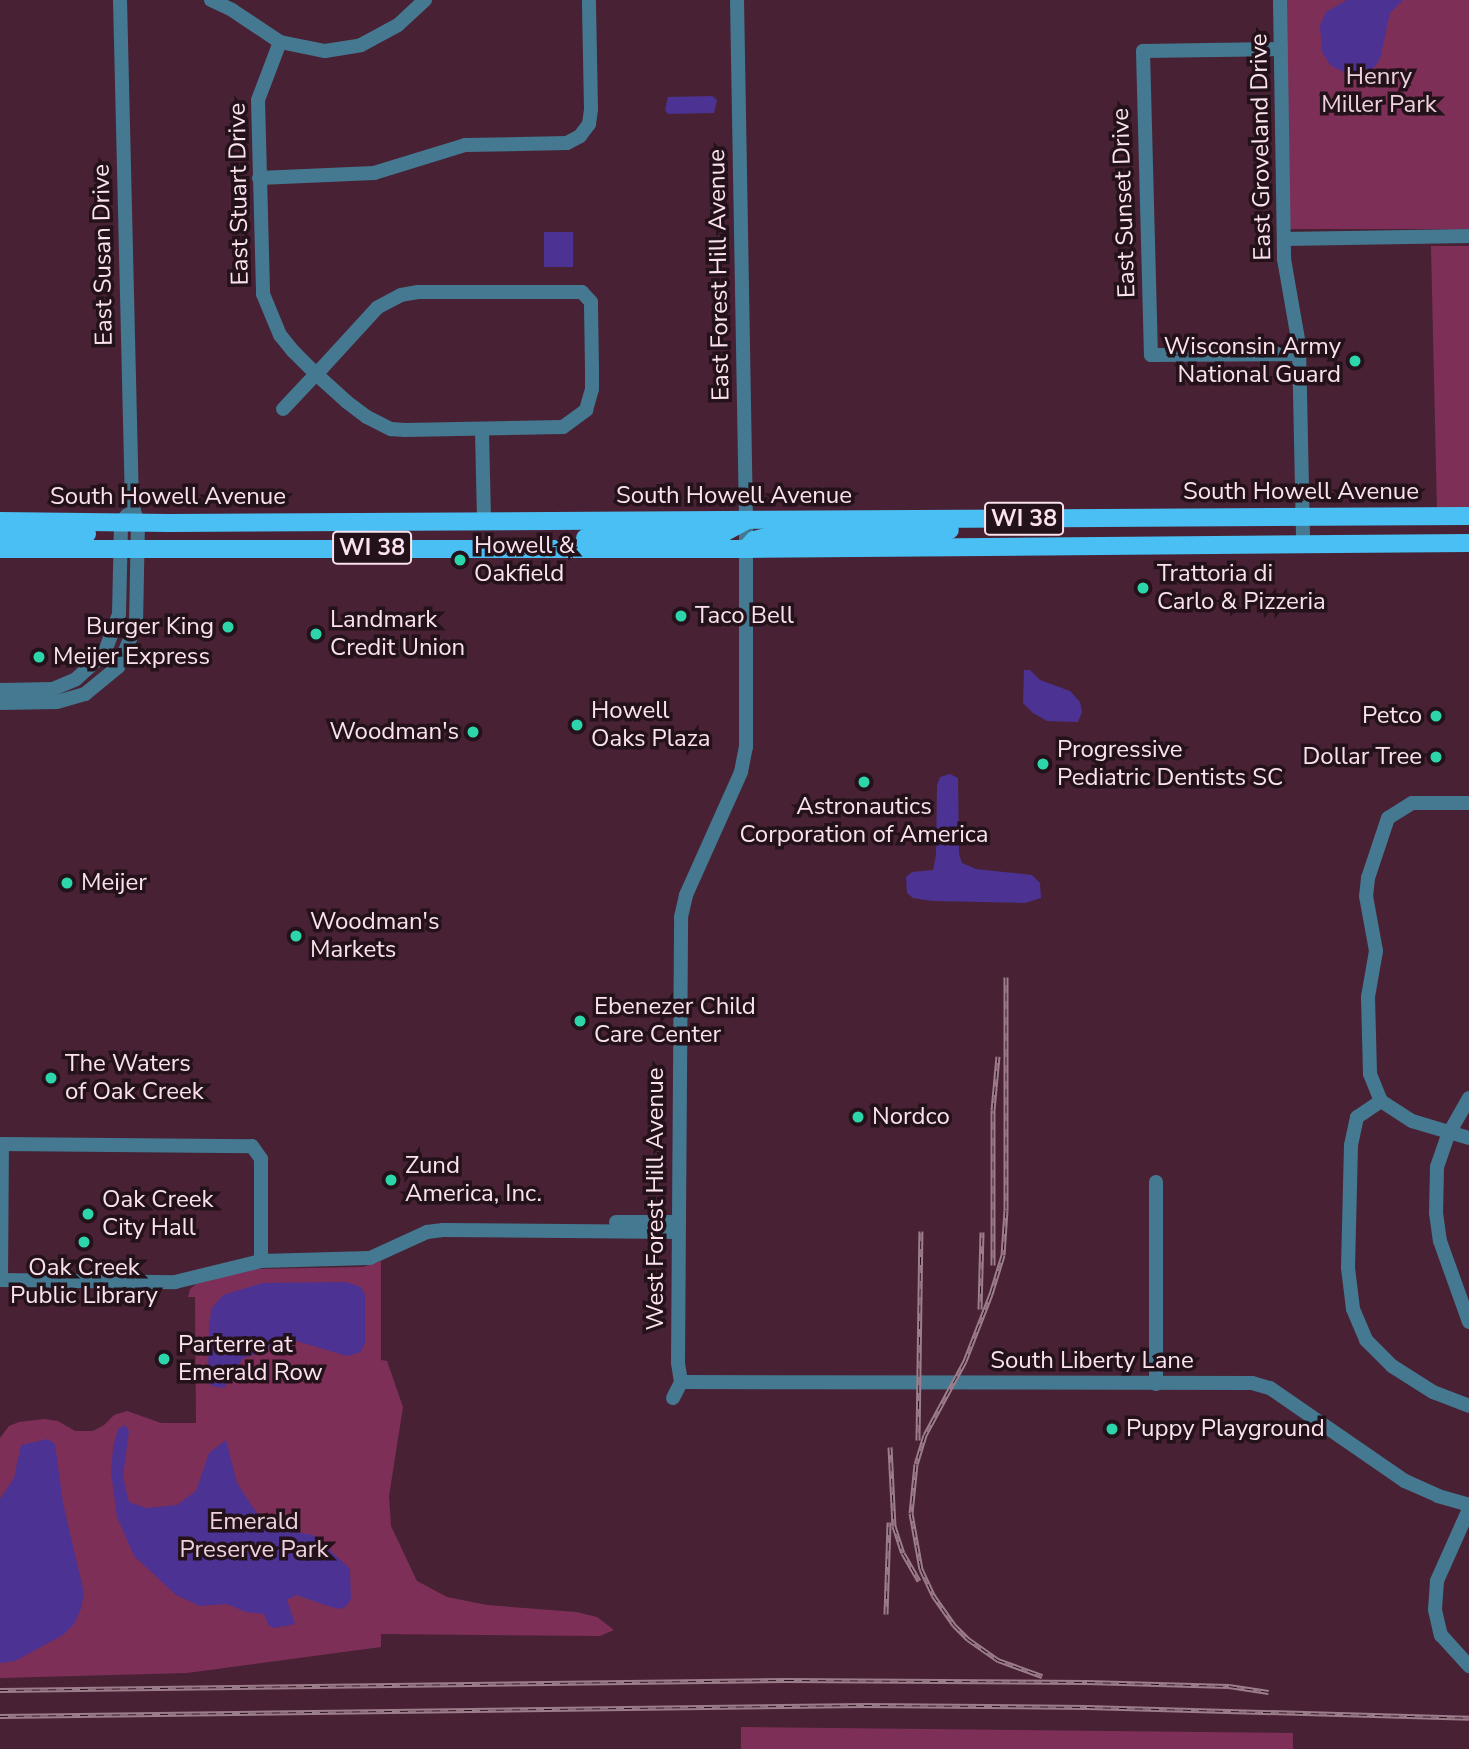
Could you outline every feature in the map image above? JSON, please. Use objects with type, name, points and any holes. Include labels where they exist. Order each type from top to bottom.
[{"type":"main road","name":"South Howell Avenue","points":[[0,549],[128,531],[484,520],[1469,516]]},
{"type":"main road","points":[[747,549],[754,540],[765,536],[897,535],[1023,519]]},
{"type":"main road","points":[[373,548],[416,539],[467,538],[478,531],[484,520]]},
{"type":"main road","points":[[522,548],[619,535],[722,534],[746,520]]},
{"type":"main road","name":"South Howell Avenue","points":[[0,521],[373,548],[747,549],[1469,543]]},
{"type":"main road","points":[[481,548],[501,531],[557,530],[619,521]]},
{"type":"main road","points":[[0,534],[128,531]]},
{"type":"street","name":"East Susan Drive","points":[[120,0],[128,531]]},
{"type":"street","points":[[211,0],[232,10],[280,42],[325,51],[362,45],[398,25],[425,0]]},
{"type":"street","points":[[259,178],[374,173],[454,146],[568,143],[580,135],[589,124],[592,109],[589,0]]},
{"type":"street","name":"East Forest Hill Avenue","points":[[737,0],[747,549]]},
{"type":"street","name":"East Groveland Drive","points":[[1280,0],[1284,239],[1300,354],[1303,544]]},
{"type":"street","name":"East Stuart Drive","points":[[280,42],[258,100],[263,294],[280,335],[316,374],[367,417],[391,429],[482,431],[563,427],[586,411],[592,369],[591,302],[582,292],[418,292],[401,295],[377,308],[316,374]]},
{"type":"street","name":"East Sunset Drive","points":[[1281,48],[1143,51],[1151,355],[1300,354]]},
{"type":"street","points":[[1284,239],[1469,236]]},
{"type":"street","points":[[283,409],[316,374]]},
{"type":"street","points":[[482,431],[484,520]]},
{"type":"street","points":[[0,690],[53,689],[76,679],[104,654],[119,614],[128,531]]},
{"type":"street","points":[[0,703],[72,699],[85,694],[118,667],[136,625],[128,531]]},
{"type":"street","name":"West Forest Hill Avenue","points":[[681,1382],[678,1363],[678,1227],[681,917],[686,895],[744,761],[747,549]]},
{"type":"street","points":[[1469,803],[1412,803],[1388,818],[1368,878],[1366,897],[1376,951],[1368,997],[1370,1074],[1381,1101],[1412,1121],[1448,1135],[1469,1138]]},
{"type":"street","points":[[1469,1098],[1448,1135],[1437,1167],[1436,1213],[1440,1241],[1469,1322]]},
{"type":"street","points":[[1381,1101],[1357,1117],[1352,1145],[1348,1268],[1353,1309],[1366,1340],[1392,1366],[1433,1392],[1469,1406]]},
{"type":"street","points":[[261,1261],[261,1159],[251,1146],[1,1144],[1,1280],[175,1282],[261,1261],[370,1258],[427,1232],[443,1230],[580,1230],[613,1222],[678,1227]]},
{"type":"street","points":[[1156,1182],[1156,1384]]},
{"type":"street","points":[[673,1398],[681,1382]]},
{"type":"street","name":"South Liberty Lane","points":[[681,1382],[1252,1383],[1270,1388],[1405,1480],[1469,1507]]},
{"type":"street","points":[[1469,1507],[1437,1581],[1435,1610],[1441,1635],[1469,1666]]},
{"type":"green space","name":"Henry Miller Park","points":[[1287,0],[1469,0],[1469,229],[1287,229]]},
{"type":"green space","points":[[1431,246],[1469,246],[1469,510],[1437,510]]},
{"type":"green space","name":"Emerald Preserve Park","points":[[381,1261],[381,1360],[387,1361],[403,1407],[389,1496],[391,1526],[417,1581],[447,1597],[487,1605],[576,1612],[597,1617],[614,1630],[600,1636],[381,1634],[381,1647],[187,1673],[0,1678],[0,1438],[9,1426],[44,1419],[58,1421],[75,1431],[93,1431],[114,1415],[127,1411],[161,1423],[196,1423],[195,1297],[188,1297],[190,1289],[196,1284],[250,1269],[363,1267]]},
{"type":"green space","points":[[741,1727],[1293,1733],[1293,1749],[741,1749]]},
{"type":"shaded area","points":[[1347,0],[1403,0],[1390,13],[1380,59],[1373,69],[1361,73],[1344,72],[1331,66],[1322,52],[1320,25],[1326,12]]},
{"type":"shaded area","points":[[712,96],[717,100],[714,113],[668,114],[665,110],[668,97]]},
{"type":"shaded area","points":[[544,232],[573,232],[573,267],[544,267]]},
{"type":"shaded area","points":[[1024,670],[1030,670],[1040,680],[1070,691],[1080,702],[1082,712],[1078,722],[1047,721],[1033,713],[1023,703]]},
{"type":"shaded area","points":[[950,774],[958,778],[959,854],[962,863],[976,869],[1032,875],[1040,883],[1041,898],[1025,903],[932,901],[913,898],[907,893],[906,877],[912,872],[933,870],[936,855],[937,785],[940,777]]},
{"type":"shaded area","points":[[346,1282],[361,1287],[365,1295],[365,1343],[361,1352],[347,1356],[293,1340],[278,1341],[262,1352],[243,1358],[224,1388],[211,1386],[208,1377],[209,1322],[212,1308],[223,1295],[263,1283]]},
{"type":"shaded area","points":[[125,1425],[129,1431],[123,1477],[129,1502],[146,1508],[177,1505],[196,1491],[209,1453],[226,1440],[237,1483],[260,1518],[279,1529],[313,1535],[350,1569],[351,1599],[347,1605],[342,1609],[331,1607],[296,1595],[287,1600],[295,1624],[274,1628],[269,1626],[264,1614],[246,1612],[227,1604],[200,1606],[176,1595],[134,1556],[117,1517],[111,1472],[113,1448],[118,1429]]},
{"type":"shaded area","points":[[48,1439],[55,1444],[63,1503],[84,1593],[81,1609],[74,1624],[63,1635],[15,1661],[0,1663],[0,1499],[14,1478],[21,1445]]},
{"type":"railway","points":[[1006,977],[1006,1210],[1003,1255],[965,1361],[925,1435],[916,1464],[911,1513],[921,1569],[933,1595],[954,1625],[968,1639],[998,1660],[1042,1676]]},
{"type":"railway","points":[[993,1265],[993,1110],[998,1056]]},
{"type":"railway","points":[[918,1440],[921,1231]]},
{"type":"railway","points":[[980,1309],[982,1232]]},
{"type":"railway","points":[[890,1447],[894,1526],[903,1553],[919,1581]]},
{"type":"railway","points":[[886,1614],[889,1522]]},
{"type":"railway","points":[[0,1690],[786,1680],[1087,1682],[1229,1686],[1269,1692]]},
{"type":"railway","points":[[0,1716],[864,1705],[1087,1707],[1469,1718]]},
{"type":"place","name":"Wisconsin Army National Guard","points":[[1355,361]]},
{"type":"place","name":"Howell & Oakfield","points":[[460,560]]},
{"type":"place","name":"Trattoria di Carlo & Pizzeria","points":[[1143,588]]},
{"type":"place","name":"Taco Bell","points":[[681,616]]},
{"type":"place","name":"Burger King","points":[[228,627]]},
{"type":"place","name":"Landmark Credit Union","points":[[316,634]]},
{"type":"place","name":"Meijer Express","points":[[39,657]]},
{"type":"place","name":"Petco","points":[[1436,716]]},
{"type":"place","name":"Howell Oaks Plaza","points":[[577,725]]},
{"type":"place","name":"Woodman's","points":[[473,732]]},
{"type":"place","name":"Dollar Tree","points":[[1436,757]]},
{"type":"place","name":"Progressive Pediatric Dentists SC","points":[[1043,764]]},
{"type":"place","name":"Astronautics Corporation of America","points":[[864,782]]},
{"type":"place","name":"Meijer","points":[[67,883]]},
{"type":"place","name":"Woodman's Markets","points":[[296,936]]},
{"type":"place","name":"Ebenezer Child Care Center","points":[[580,1021]]},
{"type":"place","name":"The Waters of Oak Creek","points":[[51,1078]]},
{"type":"place","name":"Nordco","points":[[858,1117]]},
{"type":"place","name":"Zund America, Inc.","points":[[391,1180]]},
{"type":"place","name":"Oak Creek City Hall","points":[[88,1214]]},
{"type":"place","name":"Oak Creek Public Library","points":[[84,1242]]},
{"type":"place","name":"Parterre at Emerald Row","points":[[164,1359]]},
{"type":"place","name":"Puppy Playground","points":[[1112,1429]]}]
